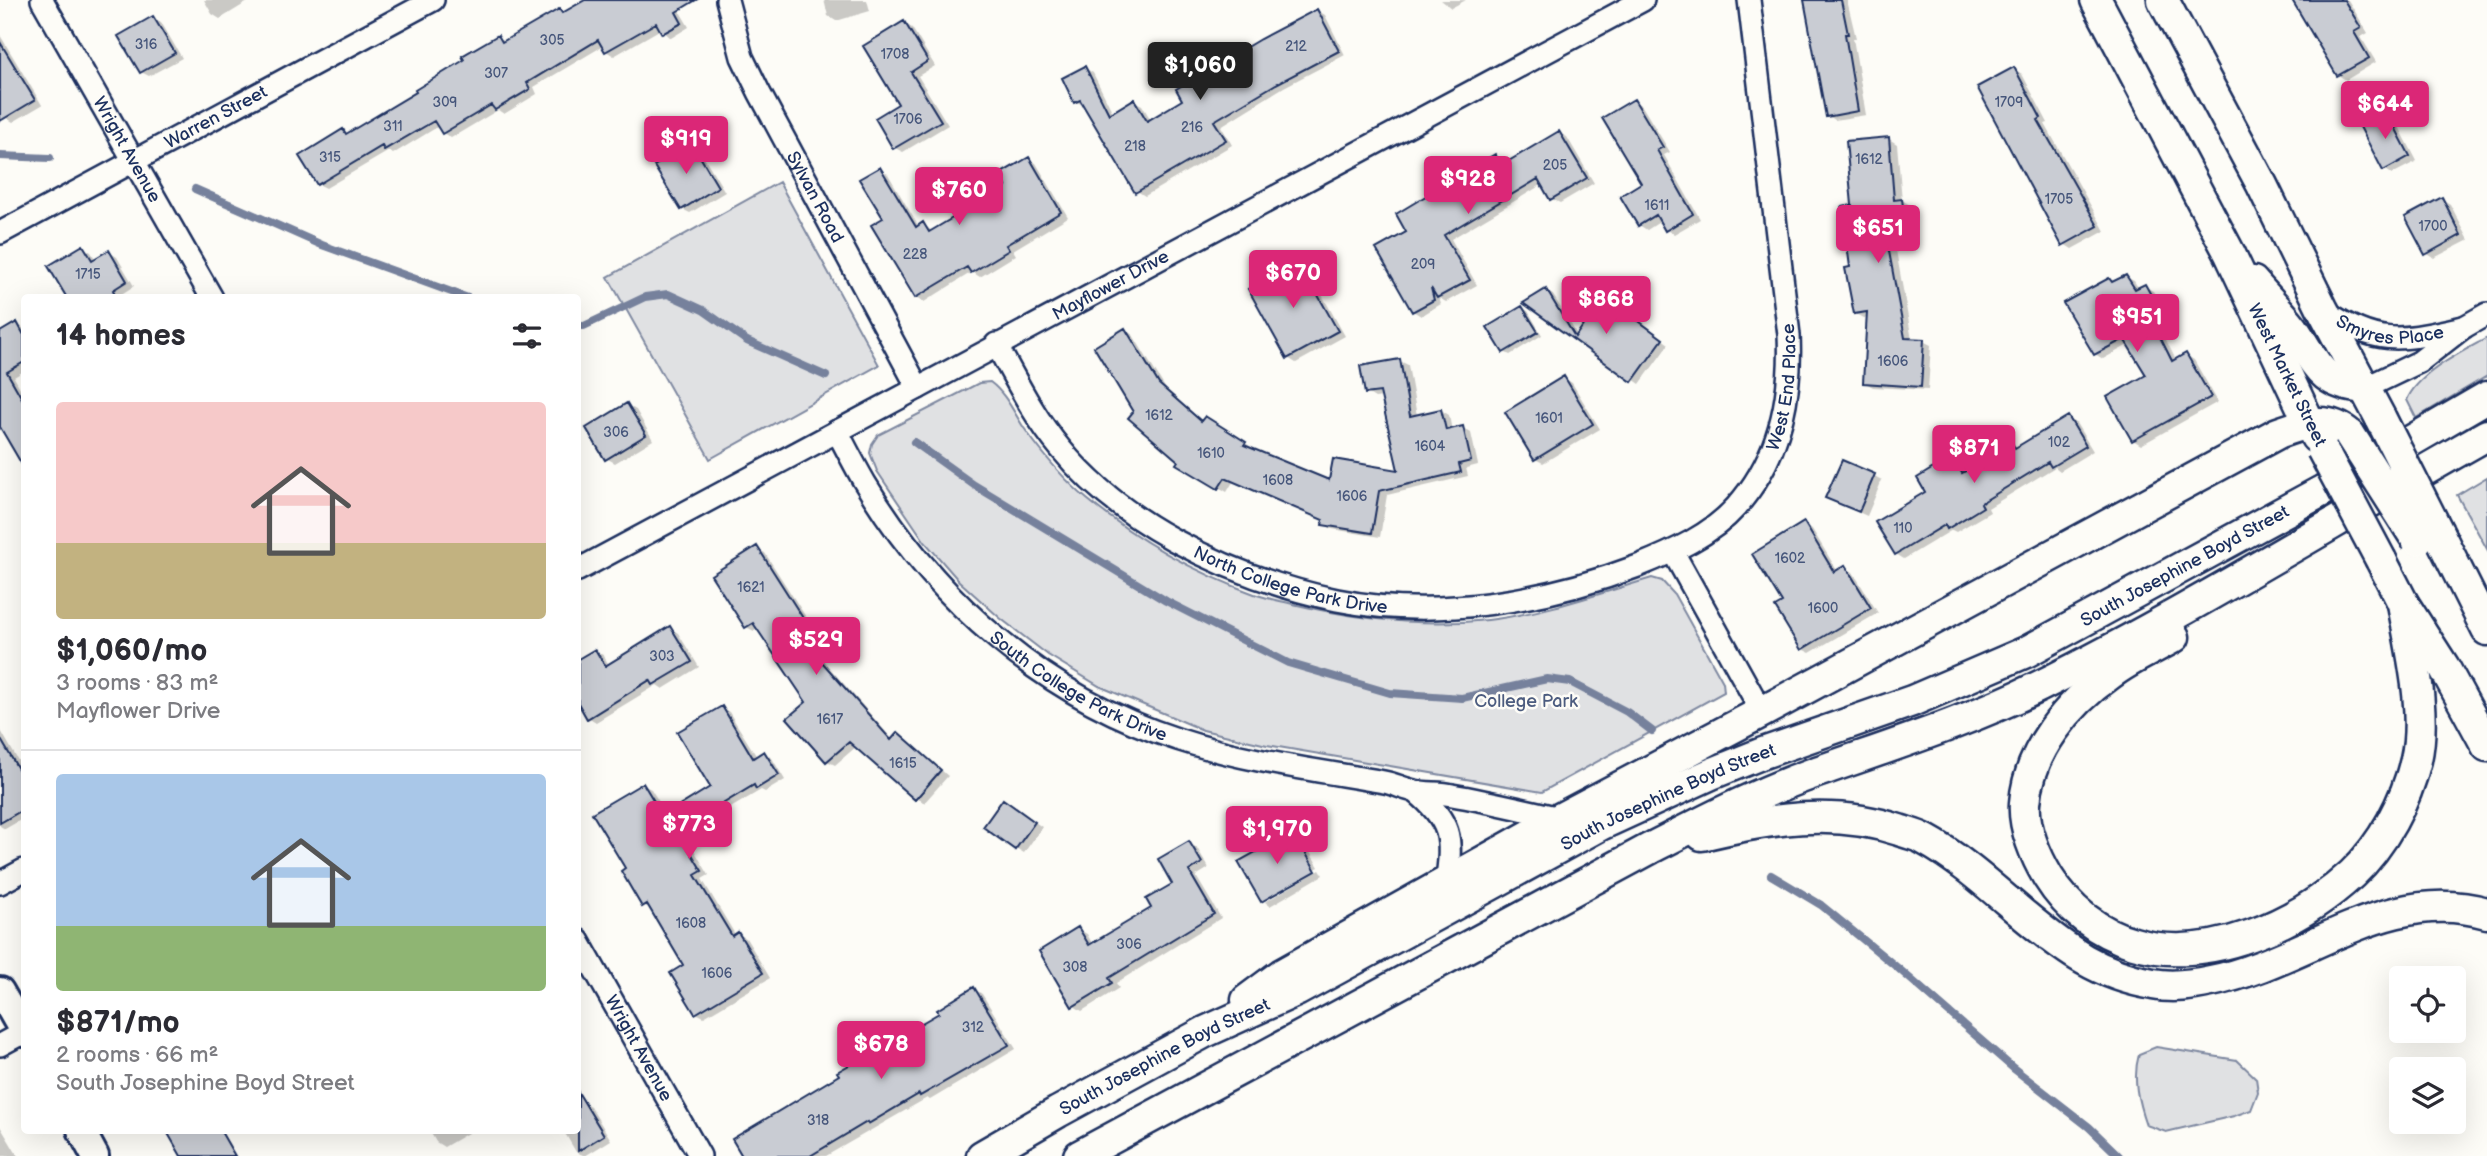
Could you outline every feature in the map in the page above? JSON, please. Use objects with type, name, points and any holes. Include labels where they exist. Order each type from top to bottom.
[{"type":"main road","name":"West Market Street","points":[[2096,0],[2230,254],[2322,449],[2403,603],[2444,667],[2487,746]]},
{"type":"main road","points":[[2163,0],[2262,185],[2322,308],[2381,419],[2428,536]]},
{"type":"main road","points":[[2230,254],[2293,329],[2316,366],[2335,380],[2352,387],[2365,388]]},
{"type":"main road","name":"South Josephine Boyd Street","points":[[982,1156],[1205,1032],[1298,990],[1602,824],[1660,796],[1763,753],[1912,701],[2026,652],[2368,466],[2487,397]]},
{"type":"main road","points":[[1205,1032],[1282,974],[1560,818],[1762,712],[2266,439],[2308,422],[2333,425],[2350,435],[2463,584],[2487,630]]},
{"type":"main road","points":[[2403,603],[2418,683],[2416,759],[2390,824],[2360,865],[2328,894],[2292,916],[2254,933],[2193,949],[2167,949],[2136,944],[2107,934],[2084,918],[2059,893],[2041,866],[2030,836],[2024,804],[2029,780],[2039,755],[2058,724],[2081,696],[2111,672],[2191,627],[2384,492],[2487,435]]},
{"type":"main road","name":"South Josephine Boyd Street","points":[[1079,1156],[1740,802],[1812,773],[1964,720],[2039,687],[2197,601],[2384,492]]},
{"type":"main road","points":[[1651,848],[1746,824],[1798,817],[1875,822],[1923,838],[1965,866],[2062,947],[2093,966],[2123,979],[2157,985],[2186,986],[2226,978],[2270,964],[2386,914],[2418,907],[2449,906],[2487,913]]},
{"type":"street","name":"Wright Avenue","points":[[42,0],[210,294]]},
{"type":"street","name":"Warren Street","points":[[0,233],[433,0]]},
{"type":"street","name":"Sylvan Road","points":[[727,0],[743,57],[759,92],[918,388]]},
{"type":"street","name":"Mayflower Drive","points":[[581,568],[1643,0]]},
{"type":"street","name":"West End Place","points":[[1673,552],[1722,520],[1755,482],[1771,453],[1787,400],[1791,368],[1789,335],[1749,0]]},
{"type":"street","name":"Smyres Place","points":[[2322,308],[2356,330],[2388,338],[2414,337],[2464,327]]},
{"type":"street","name":"Smyres Place","points":[[2365,388],[2419,362],[2464,327],[2487,314]]},
{"type":"street","name":"North College Park Drive","points":[[996,344],[1034,412],[1060,448],[1094,482],[1131,513],[1173,539],[1217,562],[1268,582],[1339,600],[1400,607],[1462,606],[1502,603],[1583,585],[1673,552]]},
{"type":"street","name":"South College Park Drive","points":[[837,431],[864,481],[914,554],[946,591],[975,621],[1025,662],[1083,697],[1135,724],[1176,739],[1259,761],[1391,783],[1416,792],[1449,794],[1560,818]]},
{"type":"street","points":[[1673,552],[1762,712]]},
{"type":"street","name":"South College Park Drive","points":[[1416,792],[1434,806],[1449,838],[1451,855],[1446,882]]},
{"type":"street","points":[[0,883],[21,872]]},
{"type":"street","name":"Wright Avenue","points":[[581,945],[700,1156]]},
{"type":"street","points":[[0,990],[21,1027]]},
{"type":"street","points":[[0,1045],[21,1034]]},
{"type":"street","points":[[83,1134],[95,1156]]},
{"type":"green space","points":[[779,182],[879,365],[710,459],[608,277]]},
{"type":"green space","points":[[2487,338],[2487,376],[2416,418],[2407,400],[2413,390],[2442,364]]},
{"type":"green space","name":"College Park","points":[[990,382],[1005,397],[1046,456],[1087,499],[1147,542],[1234,586],[1266,598],[1341,614],[1439,623],[1488,620],[1530,613],[1652,578],[1662,581],[1674,594],[1723,682],[1724,692],[1542,792],[1267,745],[1203,730],[1099,686],[1048,655],[1000,618],[959,581],[925,542],[877,471],[870,453],[878,435],[979,383]]},
{"type":"green space","points":[[2487,477],[2487,549],[2457,495]]},
{"type":"green space","points":[[2156,1047],[2237,1060],[2256,1078],[2258,1092],[2251,1110],[2166,1132],[2146,1125],[2137,1090],[2137,1063],[2139,1054]]},
{"type":"building","points":[[585,0],[696,0],[676,12],[682,23],[662,34],[656,23],[605,52],[598,40],[527,83],[530,89],[495,110],[491,105],[442,134],[434,121],[384,150],[382,146],[317,185],[299,156],[343,129],[346,134],[416,92],[415,90],[464,60],[462,56],[498,35],[502,42],[559,9],[562,13]]},
{"type":"building","points":[[1804,0],[1841,0],[1858,111],[1826,117]]},
{"type":"building","points":[[2292,0],[2344,0],[2361,28],[2354,32],[2369,58],[2337,76]]},
{"type":"building","points":[[1317,9],[1339,51],[1214,121],[1226,140],[1135,193],[1080,100],[1074,103],[1062,78],[1085,66],[1109,114],[1134,99],[1147,121],[1182,100],[1176,89]]},
{"type":"building","points":[[153,16],[175,53],[140,73],[118,36]]},
{"type":"building","points":[[904,21],[928,61],[911,72],[941,121],[893,149],[875,118],[898,104],[863,46]]},
{"type":"building","points":[[0,42],[35,100],[0,121]]},
{"type":"building","points":[[2014,67],[2041,118],[2038,120],[2098,226],[2062,246],[1977,87]]},
{"type":"building","points":[[1634,99],[1663,147],[1657,150],[1693,214],[1665,231],[1656,215],[1638,226],[1620,196],[1641,183],[1602,118]]},
{"type":"building","points":[[2387,112],[2410,156],[2383,171],[2360,127]]},
{"type":"building","points":[[1559,131],[1587,178],[1550,200],[1538,179],[1444,235],[1470,280],[1437,298],[1431,288],[1434,300],[1412,312],[1376,249],[1406,232],[1396,214],[1495,154],[1502,165]]},
{"type":"building","points":[[1889,137],[1894,200],[1902,199],[1908,243],[1888,246],[1905,338],[1924,339],[1921,387],[1863,383],[1867,312],[1854,314],[1845,268],[1850,267],[1842,207],[1852,205],[1846,141]]},
{"type":"building","points":[[692,143],[718,187],[681,210],[654,166]]},
{"type":"building","points":[[1029,157],[1061,212],[1006,245],[1009,250],[971,273],[967,267],[915,298],[871,225],[883,218],[859,179],[880,167],[916,227],[923,222],[929,232],[1006,186],[1000,174]]},
{"type":"building","points":[[2442,197],[2461,235],[2425,255],[2405,217]]},
{"type":"building","points":[[83,245],[92,260],[109,250],[127,281],[113,290],[115,294],[65,294],[48,266]]},
{"type":"building","points":[[1299,261],[1338,331],[1287,359],[1248,289]]},
{"type":"building","points":[[2126,275],[2135,289],[2145,284],[2163,317],[2153,323],[2172,361],[2186,353],[2211,397],[2132,441],[2107,397],[2146,375],[2124,339],[2094,355],[2063,303],[2109,278],[2112,282]]},
{"type":"building","points":[[1546,289],[1575,337],[1594,310],[1611,322],[1621,308],[1663,339],[1632,382],[1523,303]]},
{"type":"building","points":[[1522,306],[1538,332],[1503,353],[1487,327]]},
{"type":"building","points":[[17,322],[21,329],[21,364],[7,372],[21,397],[21,463],[0,427],[0,332]]},
{"type":"building","points":[[1125,328],[1159,384],[1201,421],[1205,416],[1246,442],[1244,445],[1329,480],[1333,459],[1398,470],[1380,392],[1365,394],[1360,366],[1400,359],[1410,416],[1441,409],[1446,430],[1463,426],[1471,461],[1459,464],[1461,472],[1379,491],[1372,533],[1322,525],[1323,520],[1225,478],[1218,489],[1176,464],[1178,461],[1128,418],[1133,412],[1094,347]]},
{"type":"building","points":[[1564,376],[1593,424],[1534,460],[1505,412]]},
{"type":"building","points":[[627,403],[646,435],[605,460],[586,428]]},
{"type":"building","points":[[2068,416],[2086,446],[2051,467],[2048,462],[1981,503],[1983,507],[1947,529],[1945,525],[1895,555],[1875,522],[1925,492],[1917,478],[1953,456],[1962,473],[2012,443],[2015,448]]},
{"type":"building","points":[[1842,460],[1875,474],[1859,512],[1825,498]]},
{"type":"building","points":[[1804,522],[1834,572],[1845,565],[1871,608],[1801,650],[1775,607],[1782,603],[1752,554]]},
{"type":"building","points":[[757,546],[822,648],[814,653],[891,740],[898,732],[941,770],[915,800],[849,742],[826,762],[787,718],[806,702],[753,623],[745,628],[711,575]]},
{"type":"building","points":[[670,626],[692,662],[653,685],[650,680],[587,719],[581,708],[581,657],[595,649],[605,666]]},
{"type":"building","points":[[722,706],[753,758],[764,751],[779,775],[756,789],[754,785],[678,831],[702,871],[695,875],[732,936],[738,932],[763,973],[695,1014],[670,973],[683,965],[647,904],[642,907],[621,871],[625,868],[592,813],[643,783],[663,816],[710,787],[677,732]]},
{"type":"building","points":[[0,738],[21,774],[21,811],[0,823]]},
{"type":"building","points":[[1003,799],[1035,822],[1015,850],[983,827]]},
{"type":"building","points":[[1293,831],[1316,871],[1261,902],[1238,862]]},
{"type":"building","points":[[1189,841],[1202,863],[1189,871],[1214,914],[1109,978],[1112,983],[1072,1007],[1039,951],[1078,927],[1089,945],[1151,908],[1146,899],[1172,884],[1158,859]]},
{"type":"building","points":[[974,987],[1009,1045],[810,1156],[742,1156],[732,1139],[839,1075],[837,1072],[939,1013],[937,1010]]},
{"type":"building","points":[[581,1097],[604,1135],[578,1151],[578,1134],[581,1134]]},
{"type":"building","points":[[168,1134],[222,1134],[235,1156],[181,1156]]},
{"type":"waterway","points":[[0,156],[50,158]]},
{"type":"waterway","points":[[195,189],[322,245],[457,294]]},
{"type":"waterway","points":[[581,326],[645,297],[668,294],[703,310],[747,341],[826,376]]},
{"type":"waterway","points":[[914,442],[974,485],[1166,601],[1288,663],[1390,693],[1462,698],[1547,679],[1570,682],[1627,712],[1652,731]]},
{"type":"waterway","points":[[1771,875],[1821,905],[2013,1068],[2089,1127],[2119,1156]]}]
